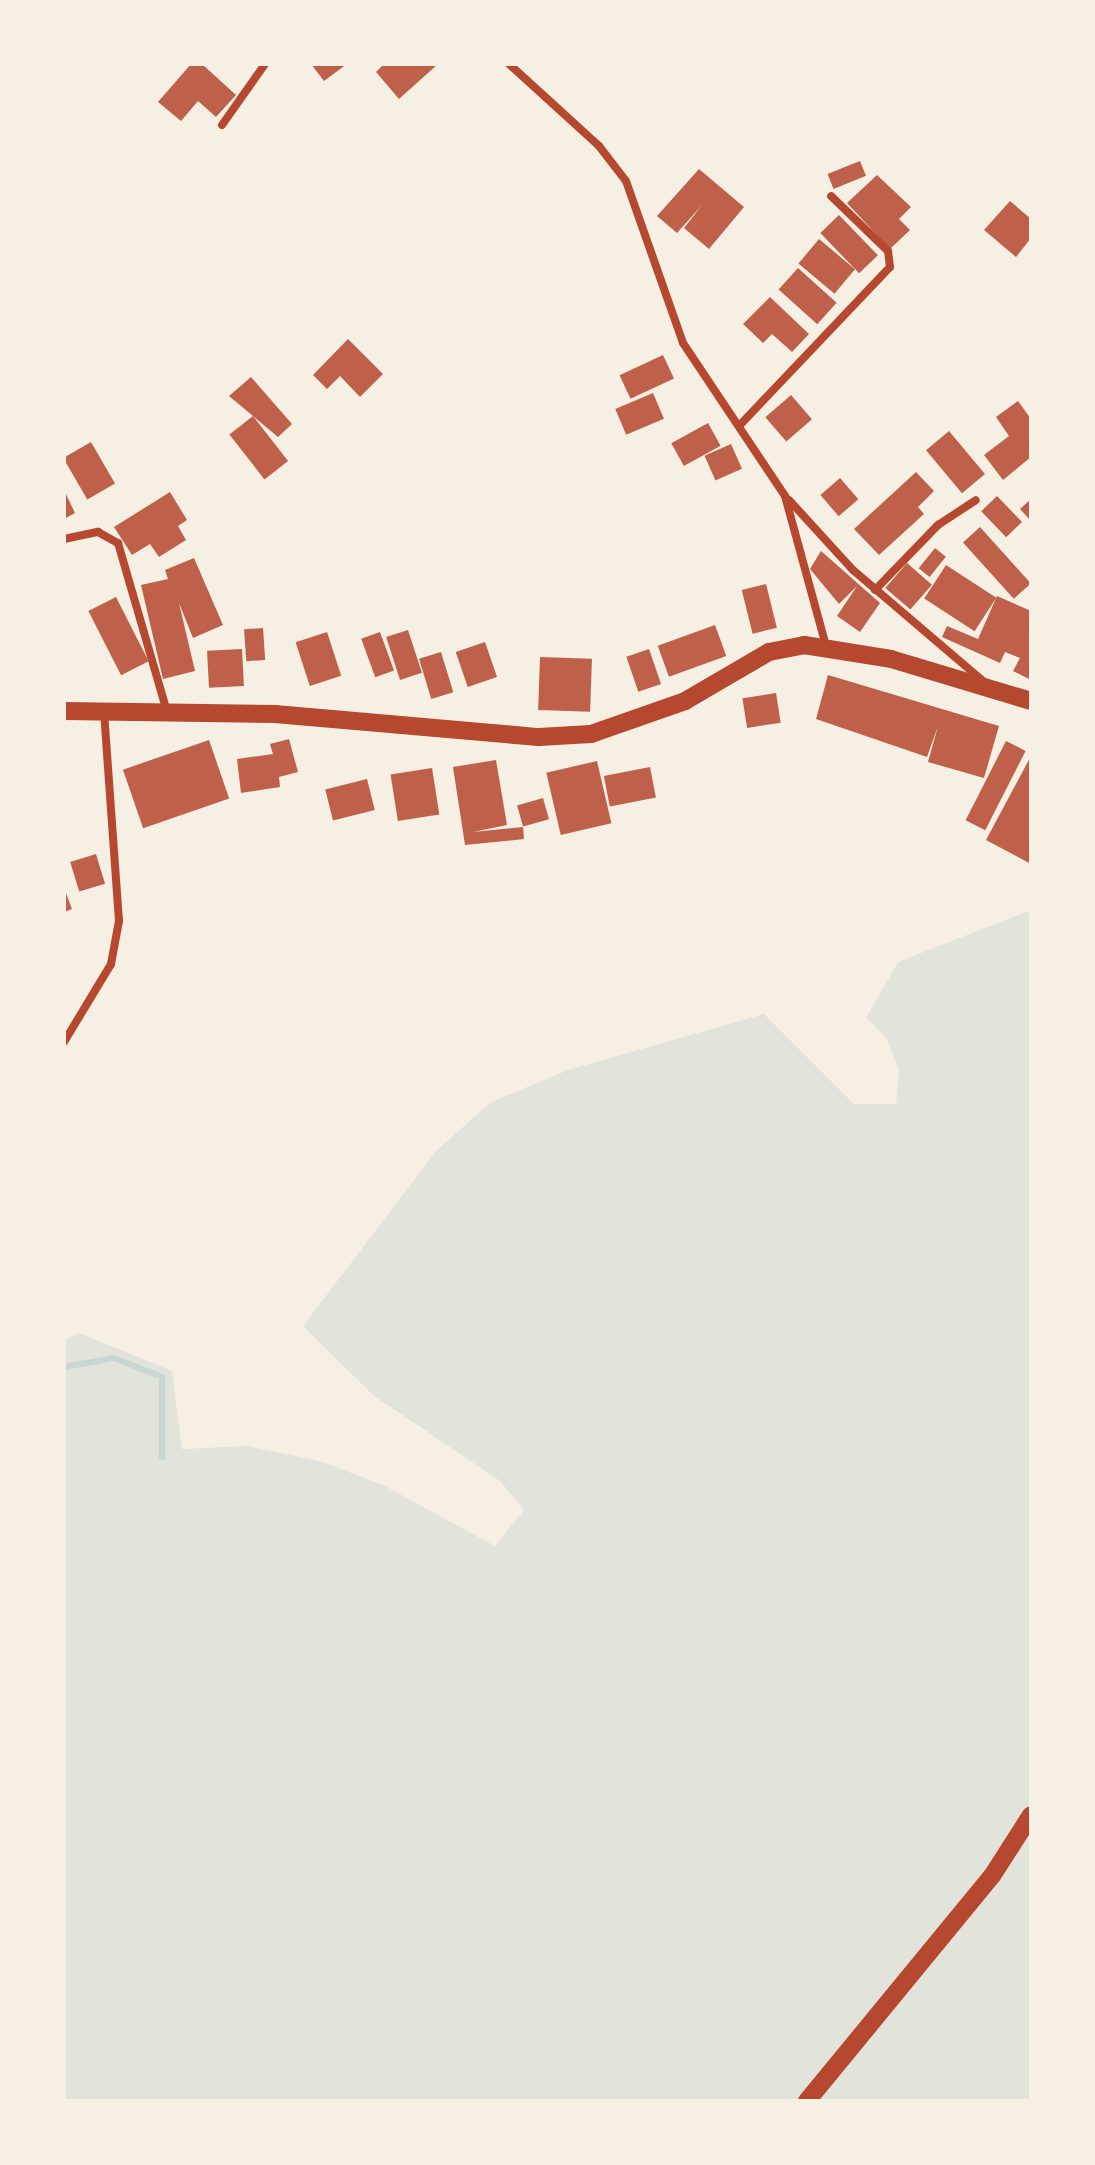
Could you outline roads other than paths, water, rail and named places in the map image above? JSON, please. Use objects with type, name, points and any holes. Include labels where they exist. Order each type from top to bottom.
[{"type":"highway","points":[[64,711],[167,712],[591,734],[685,701],[769,652],[826,646],[985,683],[1031,701]]},
{"type":"highway","points":[[807,2101],[992,1876],[1031,1815]]},
{"type":"street","points":[[222,125],[265,64]]},
{"type":"street","points":[[509,64],[614,161],[644,226],[666,309],[785,496],[875,590],[985,683]]},
{"type":"street","points":[[739,426],[890,267],[888,251],[831,196]]},
{"type":"street","points":[[785,496],[826,646]]},
{"type":"street","points":[[875,590],[938,525],[976,500]]},
{"type":"street","points":[[64,539],[98,532],[118,543],[167,712]]},
{"type":"street","points":[[64,1042],[111,964],[119,921],[104,712]]},
{"type":"waterway","points":[[64,1367],[114,1358],[162,1377],[162,1457]]}]
